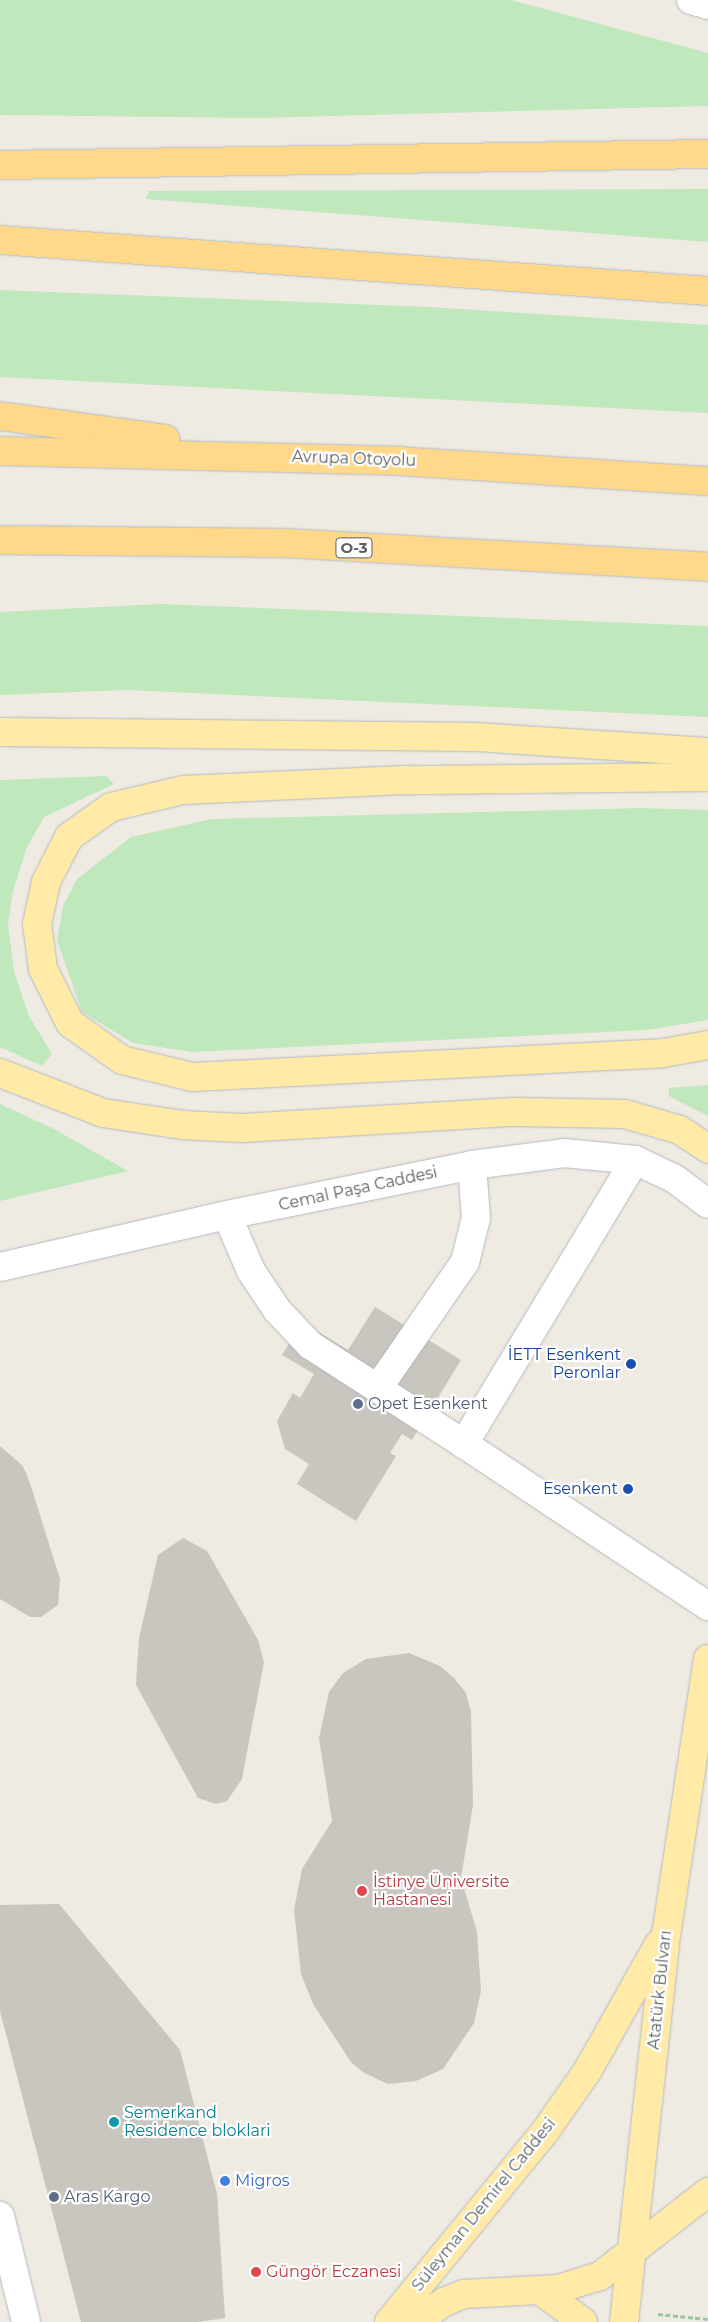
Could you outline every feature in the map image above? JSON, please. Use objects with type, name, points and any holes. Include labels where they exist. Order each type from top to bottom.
[{"type":"highway","points":[[0,165],[708,154]]},
{"type":"highway","points":[[0,240],[708,291]]},
{"type":"highway","points":[[0,416],[84,425],[260,455]]},
{"type":"highway","name":"Avrupa Otoyolu","points":[[0,451],[260,455],[708,481]]},
{"type":"highway","name":"O-3","points":[[0,540],[284,543],[708,567]]},
{"type":"main road","points":[[0,732],[477,737],[708,752]]},
{"type":"main road","points":[[708,777],[405,780],[183,790],[111,807],[69,837],[46,882],[37,924],[43,969],[70,1023],[122,1060],[193,1077],[662,1053],[708,1046]]},
{"type":"main road","points":[[0,1072],[103,1113],[182,1125],[242,1128],[514,1112],[624,1114],[680,1130],[708,1150]]},
{"type":"main road","name":"Atatürk Bulvarı","points":[[624,2322],[628,2259],[667,1929],[708,1659]]},
{"type":"main road","name":"Süleyman Demirel Caddesi","points":[[389,2322],[546,2130],[620,2017],[667,1929]]},
{"type":"main road","name":"Süleyman Demirel Caddesi","points":[[417,2322],[444,2302],[464,2294],[541,2292],[588,2282],[628,2259],[708,2192]]},
{"type":"main road","points":[[541,2292],[583,2322]]},
{"type":"street","points":[[691,0],[708,5]]},
{"type":"street","name":"Cemal Paşa Caddesi","points":[[0,1268],[227,1215],[472,1165],[564,1152],[635,1160],[675,1179],[708,1204]]},
{"type":"street","points":[[464,1444],[635,1160]]},
{"type":"street","points":[[378,1388],[465,1262],[476,1218],[472,1165]]},
{"type":"street","points":[[227,1215],[252,1271],[277,1310],[310,1345],[464,1444],[708,1606]]},
{"type":"street","points":[[0,2216],[26,2322]]},
{"type":"green space","points":[[0,0],[511,0],[708,53],[708,106],[259,118],[0,115]]},
{"type":"green space","points":[[708,189],[708,242],[146,199],[149,191]]},
{"type":"green space","points":[[0,290],[430,307],[708,325],[708,413],[0,377]]},
{"type":"green space","points":[[161,604],[708,626],[708,717],[127,690],[0,695],[0,612]]},
{"type":"green space","points":[[106,776],[114,784],[44,817],[27,847],[13,891],[8,924],[14,971],[29,1016],[52,1054],[42,1066],[0,1047],[0,780]]},
{"type":"green space","points":[[640,808],[708,810],[708,1020],[646,1030],[192,1052],[133,1043],[82,1012],[57,940],[63,906],[77,879],[131,837],[212,819]]},
{"type":"green space","points":[[708,1085],[708,1116],[669,1096],[669,1088]]},
{"type":"green space","points":[[0,1104],[52,1128],[128,1171],[0,1201]]},
{"type":"building","points":[[375,1307],[461,1360],[412,1440],[402,1434],[390,1453],[396,1456],[356,1521],[297,1484],[309,1464],[285,1449],[277,1421],[293,1393],[300,1398],[314,1374],[282,1355],[302,1322],[348,1350]]},
{"type":"building","points":[[0,1446],[23,1466],[60,1579],[58,1605],[41,1617],[30,1617],[0,1599]]},
{"type":"building","points":[[183,1538],[207,1551],[258,1640],[264,1662],[242,1779],[227,1801],[216,1804],[198,1798],[136,1685],[139,1638],[158,1555]]},
{"type":"building","points":[[409,1653],[440,1666],[454,1678],[466,1693],[471,1712],[473,1805],[461,1878],[477,1932],[481,1991],[474,2023],[443,2069],[416,2081],[388,2084],[364,2073],[351,2062],[313,2004],[301,1974],[294,1910],[302,1869],[332,1821],[319,1738],[329,1692],[343,1673],[366,1659]]},
{"type":"building","name":"Semerkand Residence bloklari","points":[[59,1904],[180,2050],[217,2194],[225,2318],[198,2322],[81,2322],[0,2011],[0,1905]]},
{"type":"place","name":"İETT Esenkent Peronlar","points":[[631,1364]]},
{"type":"place","name":"Opet Esenkent","points":[[358,1404]]},
{"type":"place","name":"Esenkent","points":[[628,1489]]},
{"type":"place","name":"İstinye Üniversite Hastanesi","points":[[362,1891]]},
{"type":"place","name":"Semerkand Residence bloklari","points":[[114,2122]]},
{"type":"place","name":"Migros","points":[[225,2181]]},
{"type":"place","name":"Aras Kargo","points":[[54,2197]]},
{"type":"place","name":"Güngör Eczanesi","points":[[256,2272]]}]
